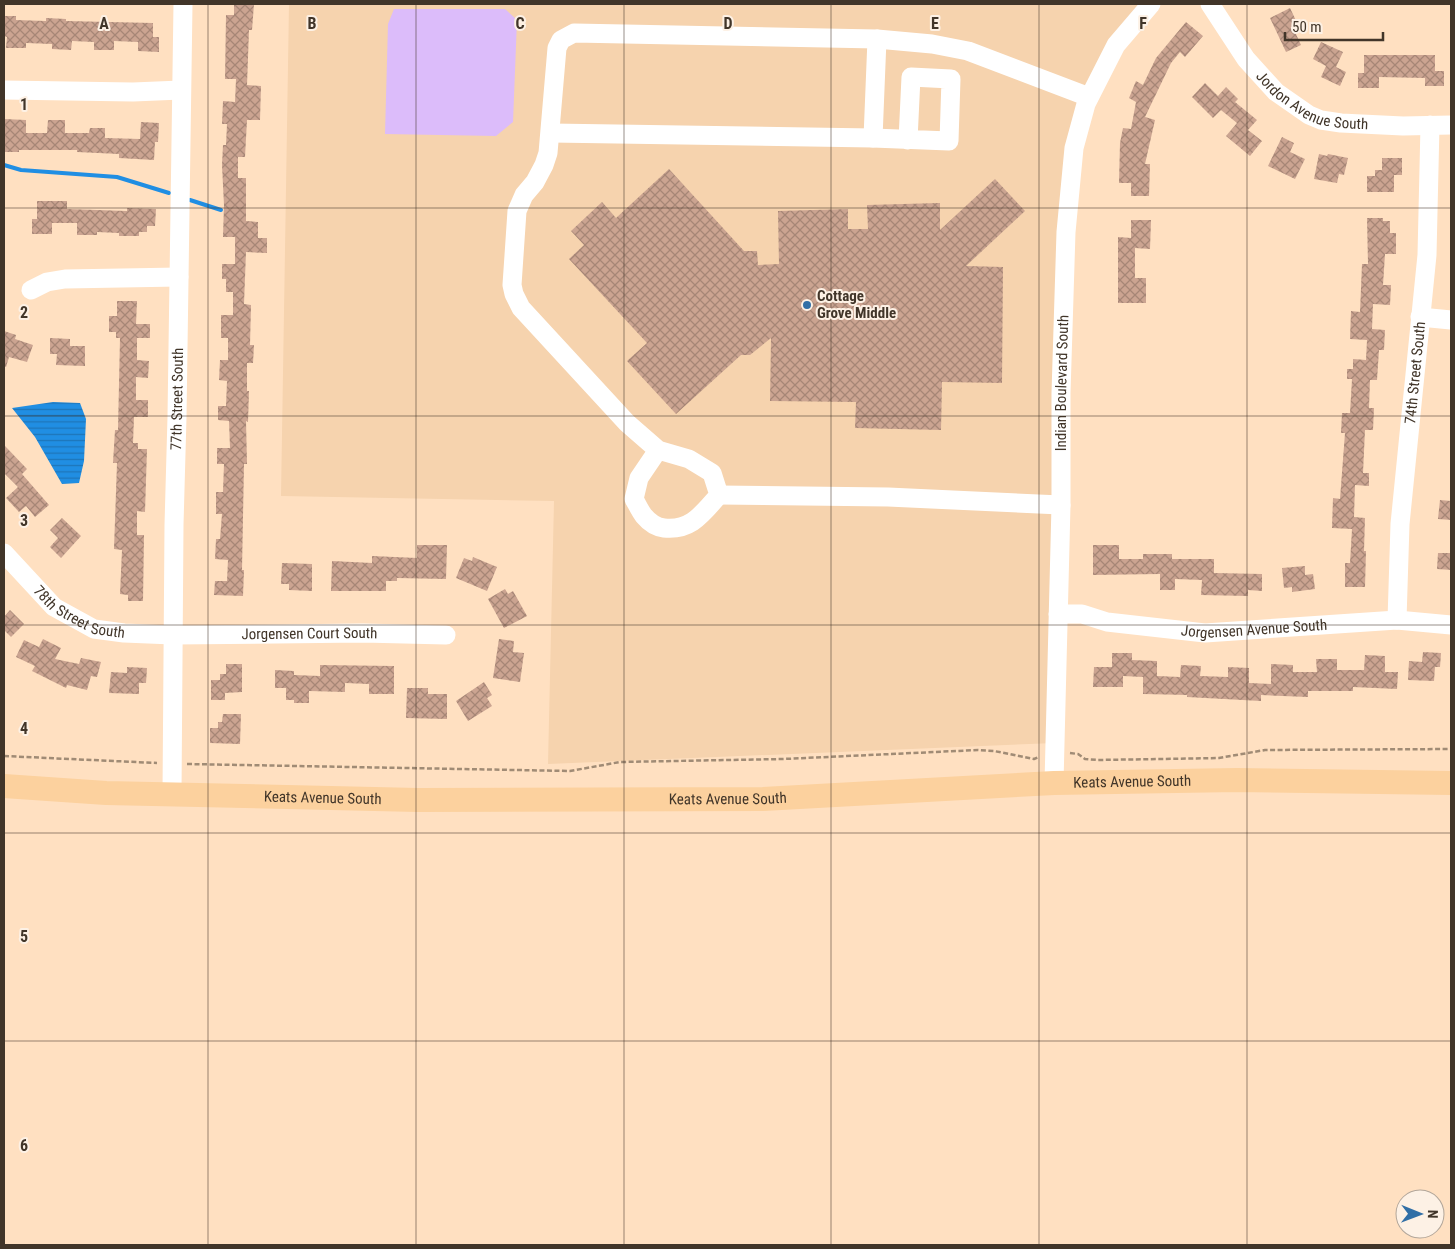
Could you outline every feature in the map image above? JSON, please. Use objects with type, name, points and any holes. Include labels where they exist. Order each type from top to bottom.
[{"type":"main road","name":"Keats Avenue South","points":[[4,786],[106,793],[418,800],[763,799],[1054,783],[1237,780],[1451,783]]},
{"type":"street","name":"77th Street South","points":[[172,794],[183,4]]},
{"type":"street","name":"Indian Boulevard South","points":[[1054,783],[1066,232],[1074,148],[1086,104],[1116,45],[1151,4]]},
{"type":"street","name":"Jordon Avenue South","points":[[1210,4],[1246,59],[1276,92],[1308,115],[1321,120],[1340,123],[1451,125]]},
{"type":"street","points":[[719,495],[712,473],[689,459],[658,450],[627,423],[521,308],[514,294],[512,285],[517,210],[524,195],[535,182],[548,153],[557,48],[561,40],[574,33],[878,39],[932,44],[968,51],[1089,97]]},
{"type":"street","points":[[873,138],[878,39]]},
{"type":"street","points":[[4,90],[133,92],[181,90]]},
{"type":"street","name":"74th Street South","points":[[1397,620],[1400,524],[1427,255],[1430,125]]},
{"type":"street","points":[[551,133],[908,140]]},
{"type":"street","points":[[31,290],[47,282],[65,279],[179,278]]},
{"type":"street","points":[[1420,317],[1451,320]]},
{"type":"street","points":[[658,450],[639,478],[634,499],[645,518],[657,527],[674,529],[688,525],[701,515],[719,495],[888,497],[1060,505]]},
{"type":"street","name":"78th Street South","points":[[5,556],[54,607],[94,629],[124,633],[173,635]]},
{"type":"street","name":"Jorgensen Avenue South","points":[[1058,614],[1082,614],[1107,622],[1205,633],[1397,620],[1451,625]]},
{"type":"street","name":"Jorgensen Court South","points":[[173,635],[363,633],[446,635]]},
{"type":"path","points":[[4,756],[172,764],[570,771],[620,762],[783,759],[978,750],[994,751],[1034,759],[1055,750],[1078,754],[1085,759],[1098,760],[1218,758],[1265,750],[1451,749]]},
{"type":"shaded area","points":[[289,4],[1151,4],[1116,45],[1074,148],[1055,743],[548,764],[554,501],[281,496]]},
{"type":"shaded area","points":[[394,9],[505,9],[517,20],[513,122],[496,136],[385,134],[388,24]]},
{"type":"water","points":[[53,402],[80,403],[86,419],[84,461],[79,483],[62,484],[35,437],[12,408]]},
{"type":"building","points":[[234,4],[254,4],[252,30],[249,30],[247,85],[261,86],[260,120],[247,120],[245,157],[238,157],[238,178],[246,178],[246,221],[258,222],[258,238],[267,238],[267,253],[246,252],[244,304],[251,305],[250,345],[254,345],[253,363],[247,363],[247,391],[249,391],[248,422],[246,421],[247,464],[244,464],[243,596],[214,595],[215,581],[227,581],[228,560],[215,559],[216,539],[220,539],[222,514],[216,514],[216,492],[223,492],[224,464],[217,464],[217,448],[230,448],[229,421],[218,420],[218,406],[226,406],[227,381],[219,380],[220,360],[228,360],[228,338],[221,338],[221,315],[233,315],[233,292],[226,292],[226,279],[222,279],[222,264],[235,264],[235,237],[223,237],[222,165],[223,145],[226,145],[227,124],[222,124],[223,101],[235,102],[236,79],[225,79],[226,15],[234,15]]},
{"type":"building","points":[[1290,8],[1300,29],[1295,32],[1301,45],[1286,52],[1270,18]]},
{"type":"building","points":[[4,16],[16,16],[16,20],[46,21],[46,18],[66,19],[66,21],[153,23],[153,37],[159,37],[159,52],[138,51],[138,42],[114,41],[114,50],[94,50],[94,42],[72,41],[71,50],[52,49],[52,44],[26,43],[26,48],[6,48],[7,37],[4,36]]},
{"type":"building","points":[[1186,22],[1203,36],[1185,57],[1180,52],[1171,63],[1145,117],[1155,120],[1145,164],[1150,164],[1149,196],[1131,196],[1131,183],[1119,183],[1120,143],[1123,128],[1131,129],[1136,102],[1129,98],[1136,81],[1143,85],[1156,58]]},
{"type":"building","points":[[1321,42],[1343,52],[1336,67],[1346,72],[1340,86],[1321,77],[1326,66],[1313,59]]},
{"type":"building","points":[[1364,55],[1435,55],[1435,71],[1444,71],[1444,86],[1425,86],[1425,78],[1379,77],[1379,88],[1358,88],[1358,73],[1364,73]]},
{"type":"building","points":[[1205,83],[1218,96],[1226,87],[1238,99],[1235,102],[1257,120],[1248,130],[1262,141],[1250,156],[1226,136],[1237,123],[1221,110],[1213,118],[1192,97]]},
{"type":"building","points":[[4,119],[26,120],[26,133],[47,133],[48,120],[65,120],[65,133],[89,133],[90,128],[105,128],[105,138],[140,139],[141,122],[159,123],[158,142],[155,142],[154,160],[119,158],[119,154],[77,152],[77,150],[19,150],[19,152],[4,152]]},
{"type":"building","points":[[1282,137],[1294,143],[1290,152],[1305,159],[1295,179],[1268,166]]},
{"type":"building","points":[[1319,154],[1348,158],[1344,175],[1339,174],[1337,183],[1314,179]]},
{"type":"building","points":[[1382,158],[1402,158],[1402,175],[1394,175],[1394,192],[1367,192],[1367,176],[1375,176],[1375,170],[1382,170]]},
{"type":"building","name":"Cottage Grove Middle","points":[[669,169],[744,251],[757,251],[758,265],[779,264],[778,211],[848,209],[848,229],[868,229],[867,205],[940,203],[940,230],[995,179],[1025,211],[966,266],[1003,267],[1002,383],[942,382],[941,430],[855,428],[856,402],[770,401],[771,338],[750,355],[741,355],[676,414],[627,361],[647,343],[569,259],[584,245],[571,231],[602,202],[616,218]]},
{"type":"building","points":[[37,201],[67,201],[67,209],[127,211],[127,208],[156,209],[155,226],[147,226],[147,232],[139,232],[139,236],[119,236],[119,233],[97,232],[97,235],[77,235],[77,223],[52,223],[52,234],[32,234],[32,219],[37,219]]},
{"type":"building","points":[[1367,218],[1383,218],[1383,221],[1390,221],[1390,233],[1396,233],[1396,254],[1385,254],[1383,285],[1391,285],[1390,305],[1373,304],[1372,329],[1385,330],[1384,350],[1379,350],[1377,380],[1370,380],[1369,408],[1374,408],[1373,430],[1365,430],[1363,473],[1369,473],[1369,486],[1355,485],[1354,517],[1365,518],[1365,587],[1345,587],[1345,563],[1350,563],[1352,529],[1332,528],[1333,498],[1340,499],[1345,433],[1341,433],[1342,413],[1350,413],[1352,379],[1347,379],[1347,369],[1353,369],[1353,359],[1366,360],[1367,340],[1350,339],[1351,311],[1360,312],[1362,264],[1368,264]]},
{"type":"building","points":[[1131,220],[1151,220],[1150,249],[1135,248],[1135,278],[1146,278],[1146,303],[1118,303],[1118,237],[1131,238]]},
{"type":"building","points":[[117,301],[137,301],[136,324],[150,324],[150,338],[137,338],[137,360],[149,361],[148,378],[136,377],[136,400],[148,400],[148,417],[134,417],[133,443],[138,443],[138,449],[147,449],[145,512],[137,511],[137,535],[144,535],[143,601],[128,601],[128,595],[120,594],[122,550],[114,549],[117,463],[113,463],[115,430],[118,430],[120,338],[116,338],[116,332],[109,332],[109,316],[117,316]]},
{"type":"building","points":[[4,331],[16,335],[15,339],[33,345],[27,362],[9,357],[6,367],[4,366]]},
{"type":"building","points":[[50,338],[70,339],[70,346],[85,346],[85,366],[56,365],[57,354],[50,354]]},
{"type":"building","points":[[4,445],[27,469],[22,474],[49,505],[35,517],[26,506],[19,512],[6,498],[18,487],[4,473]]},
{"type":"building","points":[[1440,500],[1451,501],[1451,520],[1438,519]]},
{"type":"building","points":[[62,518],[81,536],[61,558],[50,547],[58,538],[50,530]]},
{"type":"building","points":[[417,545],[447,545],[446,579],[397,578],[397,581],[386,581],[386,591],[331,591],[332,561],[372,563],[372,556],[417,558]]},
{"type":"building","points":[[1093,545],[1119,545],[1119,559],[1143,559],[1143,554],[1172,554],[1172,559],[1214,559],[1214,573],[1262,574],[1262,591],[1248,590],[1248,596],[1201,595],[1202,580],[1175,579],[1175,590],[1160,590],[1160,574],[1093,575]]},
{"type":"building","points":[[1438,553],[1451,553],[1451,570],[1437,569]]},
{"type":"building","points":[[473,557],[497,567],[487,591],[456,578],[464,558],[472,561]]},
{"type":"building","points":[[282,563],[312,564],[312,591],[289,590],[289,584],[281,584]]},
{"type":"building","points":[[1305,566],[1305,575],[1313,574],[1315,589],[1292,592],[1292,587],[1284,588],[1282,568]]},
{"type":"building","points":[[505,589],[508,594],[513,591],[527,616],[504,628],[488,599]]},
{"type":"building","points":[[10,610],[24,624],[11,637],[4,630],[4,617]]},
{"type":"building","points":[[43,639],[61,648],[55,659],[79,664],[81,658],[101,662],[97,677],[91,676],[87,690],[67,685],[66,688],[32,671],[35,666],[16,657],[24,640],[39,647]]},
{"type":"building","points":[[499,639],[514,641],[513,652],[524,653],[520,682],[493,678]]},
{"type":"building","points":[[1423,652],[1441,653],[1440,667],[1435,667],[1434,681],[1408,680],[1409,661],[1422,662]]},
{"type":"building","points":[[1112,653],[1132,653],[1132,660],[1157,661],[1157,676],[1180,677],[1181,665],[1201,666],[1200,676],[1228,677],[1228,667],[1249,668],[1249,683],[1271,684],[1271,664],[1293,665],[1293,672],[1317,672],[1316,659],[1337,659],[1337,670],[1364,670],[1365,655],[1385,656],[1385,672],[1398,672],[1397,689],[1353,687],[1353,691],[1308,691],[1308,697],[1261,695],[1261,701],[1187,697],[1187,695],[1143,694],[1143,677],[1123,676],[1123,687],[1093,687],[1094,667],[1112,667]]},
{"type":"building","points":[[226,664],[242,664],[242,692],[225,693],[225,700],[211,700],[211,680],[220,680],[220,674],[226,674]]},
{"type":"building","points":[[320,665],[394,666],[394,694],[369,694],[369,684],[345,683],[345,692],[309,691],[309,703],[294,703],[294,700],[286,700],[286,688],[275,688],[275,670],[294,671],[294,675],[320,676]]},
{"type":"building","points":[[127,667],[147,668],[146,683],[139,683],[139,694],[109,693],[111,672],[127,673]]},
{"type":"building","points":[[484,682],[492,695],[487,698],[492,706],[468,721],[456,701]]},
{"type":"building","points":[[407,688],[428,688],[428,694],[447,694],[447,719],[406,718]]},
{"type":"building","points":[[223,714],[241,714],[240,744],[210,743],[210,728],[218,728],[218,722],[222,722]]},
{"type":"waterway","points":[[4,165],[21,170],[117,177],[169,193]]},
{"type":"waterway","points":[[190,200],[221,210]]},
{"type":"place","name":"Cottage Grove Middle","points":[[807,305]]}]
